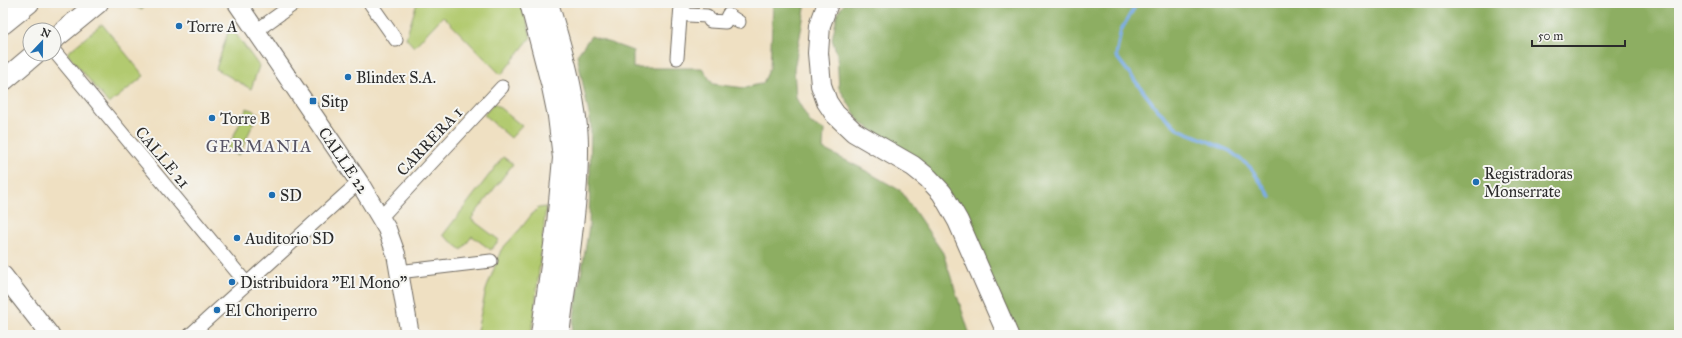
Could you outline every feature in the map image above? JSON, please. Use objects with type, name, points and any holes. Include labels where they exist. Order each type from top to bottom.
[{"type":"main road","points":[[62,32],[98,3]]},
{"type":"main road","points":[[530,3],[558,116],[563,158],[557,224],[541,335]]},
{"type":"main road","points":[[548,3],[563,54],[572,95],[577,127],[578,149],[575,212],[559,335]]},
{"type":"main road","points":[[828,3],[820,25],[818,53],[821,85],[827,102],[835,114],[854,132],[913,166],[928,178],[942,193],[958,221],[1008,335]]},
{"type":"main road","points":[[3,81],[26,62]]},
{"type":"street","name":"CALLE 22","points":[[237,3],[359,182],[381,217],[392,240],[396,254],[410,335]]},
{"type":"street","points":[[256,31],[295,3]]},
{"type":"street","points":[[370,3],[396,40]]},
{"type":"street","points":[[681,6],[688,15],[707,16],[710,21],[725,22],[728,15],[739,22]]},
{"type":"street","points":[[677,58],[681,6]]},
{"type":"street","name":"CALLE 21","points":[[62,61],[247,284]]},
{"type":"street","name":"CARRERA 1","points":[[381,217],[502,87]]},
{"type":"street","points":[[190,335],[359,182]]},
{"type":"street","points":[[398,272],[491,261]]},
{"type":"street","points":[[3,275],[50,335]]},
{"type":"green space","points":[[128,3],[145,3],[142,10]]},
{"type":"green space","points":[[417,3],[522,3],[531,37],[501,75],[443,16],[414,47],[406,38]]},
{"type":"green space","points":[[773,3],[806,3],[794,69],[796,98],[811,124],[824,130],[823,149],[859,167],[901,191],[943,253],[970,335],[571,335],[589,227],[591,124],[577,55],[591,36],[633,51],[633,68],[702,68],[713,84],[745,88],[763,83],[770,68]]},
{"type":"green space","points":[[845,3],[1679,3],[1679,335],[1013,335],[977,258],[898,147],[860,122],[839,88],[837,54],[832,39],[838,12]]},
{"type":"green space","points":[[102,24],[144,76],[109,104],[67,53]]},
{"type":"green space","points":[[230,26],[259,66],[251,89],[216,69]]},
{"type":"green space","points":[[494,103],[522,126],[511,138],[484,115]]},
{"type":"green space","points":[[247,108],[258,113],[239,155],[227,150]]},
{"type":"green space","points":[[503,157],[513,164],[471,219],[499,240],[491,250],[472,236],[462,250],[443,235]]},
{"type":"green space","points":[[546,207],[531,335],[476,335],[486,290],[501,250],[538,208]]},
{"type":"waterway","points":[[1137,3],[1121,30],[1116,56],[1157,109],[1178,129],[1230,151],[1250,167],[1271,197]]},
{"type":"place","name":"Torre A","points":[[179,26]]},
{"type":"place","name":"Blindex S.A.","points":[[348,77]]},
{"type":"place","name":"Sitp","points":[[313,101]]},
{"type":"place","name":"Torre B","points":[[212,118]]},
{"type":"place","name":"Registradoras Monserrate","points":[[1476,182]]},
{"type":"place","name":"SD","points":[[272,195]]},
{"type":"place","name":"Auditorio SD","points":[[237,238]]},
{"type":"place","name":"Distribuidora \"El Mono\"","points":[[232,282]]},
{"type":"place","name":"El Choriperro","points":[[217,310]]},
{"type":"district","name":"GERMANIA","points":[[259,146]]}]
